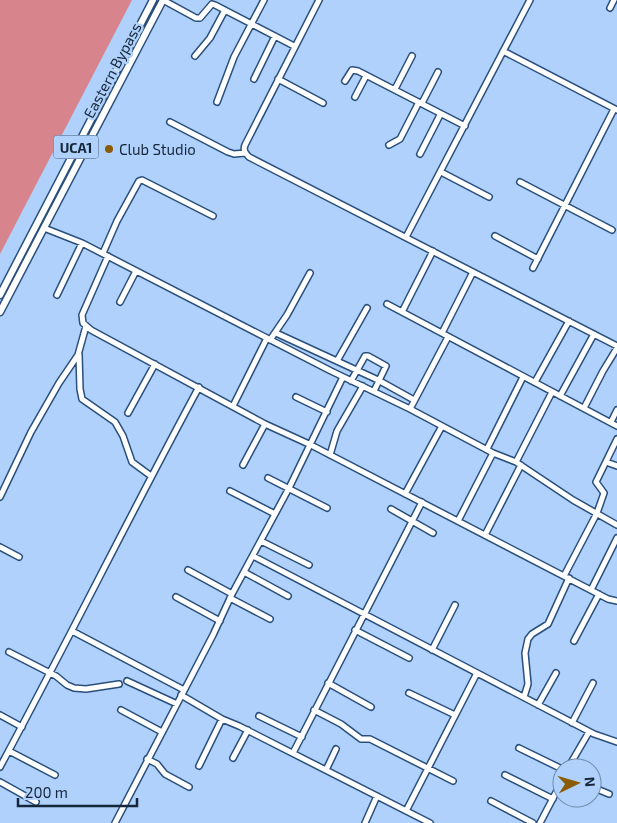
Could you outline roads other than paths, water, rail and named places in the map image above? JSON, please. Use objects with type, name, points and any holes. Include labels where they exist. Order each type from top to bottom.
[{"type":"main road","name":"Eastern Bypass","points":[[0,295],[153,0]]},
{"type":"main road","name":"Eastern Bypass","points":[[0,312],[163,0]]},
{"type":"main road","points":[[139,26],[147,31]]},
{"type":"street","points":[[163,0],[200,18],[212,4]]},
{"type":"street","points":[[217,102],[234,58],[264,0]]},
{"type":"street","points":[[319,0],[245,145],[246,153],[249,157],[617,347],[584,408]]},
{"type":"street","points":[[406,238],[530,0]]},
{"type":"street","points":[[610,8],[614,0]]},
{"type":"street","points":[[206,1],[294,46]]},
{"type":"street","points":[[195,56],[210,38],[225,10]]},
{"type":"street","points":[[254,79],[274,36]]},
{"type":"street","points":[[504,51],[616,110],[533,268]]},
{"type":"street","points":[[395,89],[412,56]]},
{"type":"street","points":[[345,81],[352,70],[358,71],[465,126]]},
{"type":"street","points":[[389,145],[400,139],[438,72]]},
{"type":"street","points":[[355,97],[366,76]]},
{"type":"street","points":[[278,79],[323,103]]},
{"type":"street","points":[[420,154],[440,114]]},
{"type":"street","points":[[170,122],[228,152],[234,154],[246,153]]},
{"type":"street","points":[[441,172],[489,198]]},
{"type":"street","points":[[213,216],[142,180],[139,181],[123,209],[82,315],[82,320],[86,326],[265,424],[311,445],[608,599],[617,600]]},
{"type":"street","points":[[520,182],[612,230]]},
{"type":"street","points":[[44,228],[82,243],[493,453],[519,464],[573,500],[617,525]]},
{"type":"street","points":[[495,236],[538,259]]},
{"type":"street","points":[[57,295],[82,243]]},
{"type":"street","points":[[402,312],[433,251]]},
{"type":"street","points":[[120,302],[136,271]]},
{"type":"street","points":[[233,406],[269,339],[276,333],[310,272]]},
{"type":"street","points":[[442,333],[473,272]]},
{"type":"street","points":[[387,304],[617,426]]},
{"type":"street","points":[[336,361],[368,308]]},
{"type":"street","points":[[534,382],[569,322]]},
{"type":"street","points":[[0,497],[30,432],[79,351],[86,326]]},
{"type":"street","points":[[276,333],[380,381],[414,400]]},
{"type":"street","points":[[560,396],[594,334]]},
{"type":"street","points":[[410,409],[448,337]]},
{"type":"street","points":[[79,351],[82,399],[115,422],[123,436],[132,462],[151,476]]},
{"type":"street","points":[[351,381],[366,356],[368,356],[386,366],[374,392]]},
{"type":"street","points":[[128,413],[155,364]]},
{"type":"street","points":[[115,823],[220,621],[231,596],[311,445],[343,377]]},
{"type":"street","points":[[487,449],[523,377]]},
{"type":"street","points":[[330,455],[338,431],[363,386]]},
{"type":"street","points":[[0,767],[199,387]]},
{"type":"street","points":[[485,535],[552,392]]},
{"type":"street","points":[[296,397],[327,412]]},
{"type":"street","points":[[610,422],[617,410]]},
{"type":"street","points":[[243,464],[265,424]]},
{"type":"street","points":[[405,494],[442,426]]},
{"type":"street","points":[[524,697],[528,684],[525,652],[528,638],[548,624],[566,577],[597,513],[604,493],[596,482],[617,439]]},
{"type":"street","points":[[458,522],[493,453]]},
{"type":"street","points":[[606,462],[617,466]]},
{"type":"street","points":[[268,478],[327,508]]},
{"type":"street","points":[[230,491],[275,514]]},
{"type":"street","points":[[293,753],[422,502]]},
{"type":"street","points":[[391,509],[433,533]]},
{"type":"street","points":[[591,590],[617,538]]},
{"type":"street","points":[[261,541],[309,565]]},
{"type":"street","points":[[0,547],[19,557]]},
{"type":"street","points":[[253,556],[589,732],[617,742]]},
{"type":"street","points":[[188,570],[270,619]]},
{"type":"street","points":[[244,572],[288,596]]},
{"type":"street","points":[[574,641],[599,594]]},
{"type":"street","points":[[176,597],[220,621]]},
{"type":"street","points":[[432,650],[455,605]]},
{"type":"street","points":[[355,630],[409,658]]},
{"type":"street","points":[[72,631],[182,692],[222,719],[248,730],[430,823]]},
{"type":"street","points":[[9,652],[56,676],[74,688],[86,689],[119,684]]},
{"type":"street","points":[[406,811],[477,673]]},
{"type":"street","points":[[538,705],[556,673]]},
{"type":"street","points":[[128,681],[177,704]]},
{"type":"street","points":[[328,683],[371,707]]},
{"type":"street","points":[[572,723],[593,683]]},
{"type":"street","points":[[409,694],[455,715]]},
{"type":"street","points":[[121,710],[162,732]]},
{"type":"street","points":[[314,710],[341,724],[362,739],[370,738],[453,781]]},
{"type":"street","points":[[0,715],[22,727]]},
{"type":"street","points":[[259,716],[302,736]]},
{"type":"street","points":[[199,766],[222,719]]},
{"type":"street","points":[[233,758],[248,730]]},
{"type":"street","points":[[574,758],[589,732]]},
{"type":"street","points":[[518,748],[552,764]]},
{"type":"street","points":[[326,770],[336,749]]},
{"type":"street","points":[[8,751],[55,774]]},
{"type":"street","points":[[147,759],[157,764],[165,774],[189,787]]},
{"type":"street","points":[[505,775],[552,798]]},
{"type":"street","points":[[0,782],[36,802]]},
{"type":"street","points":[[602,791],[609,794]]},
{"type":"street","points":[[365,823],[377,796]]},
{"type":"street","points":[[490,801],[533,823]]},
{"type":"street","points":[[540,823],[552,801]]},
{"type":"place","name":"Club Studio","points":[[109,149]]}]
